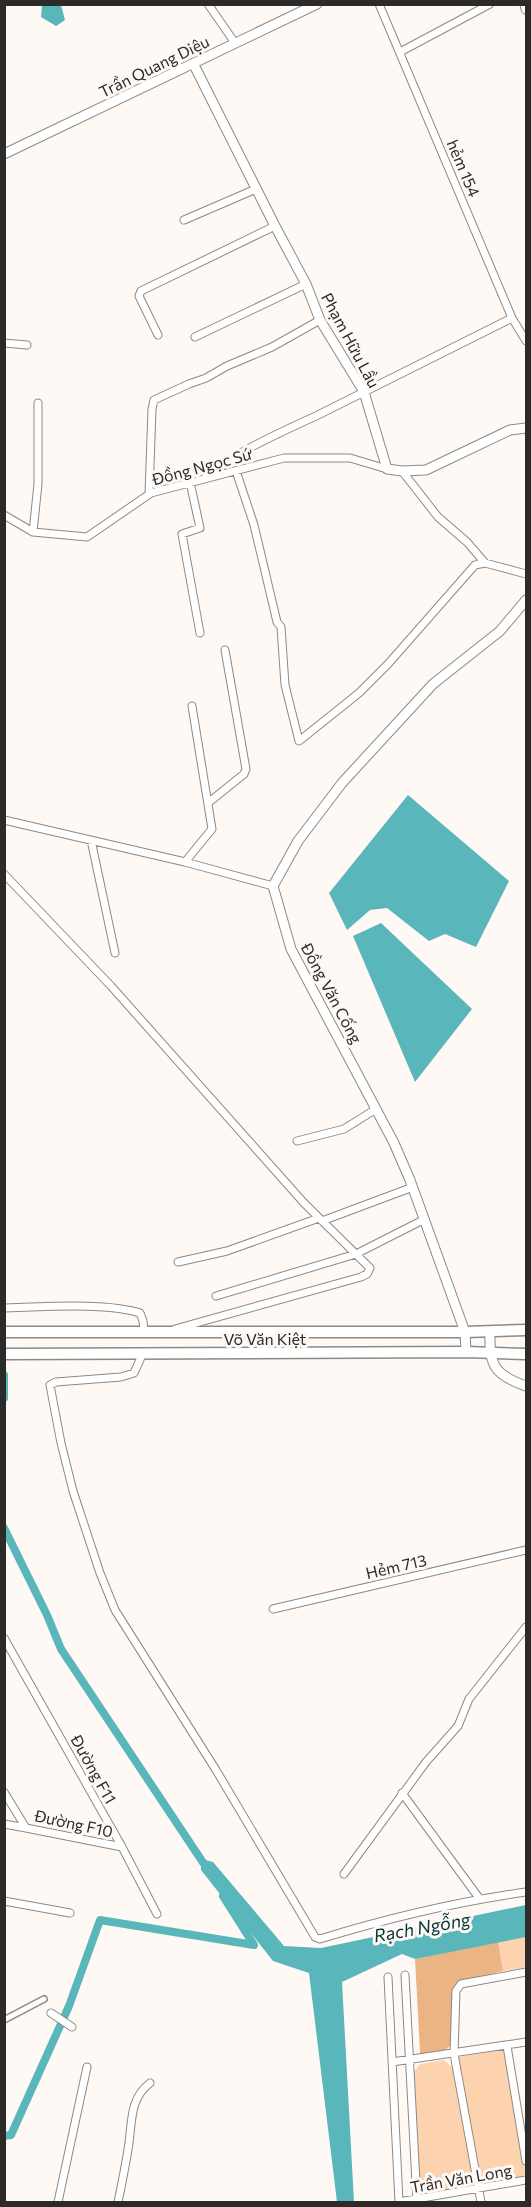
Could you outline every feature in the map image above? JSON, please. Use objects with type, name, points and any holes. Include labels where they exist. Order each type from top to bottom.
[{"type":"main road","name":"Võ Văn Kiệt","points":[[4,1332],[490,1332],[526,1330]]},
{"type":"main road","name":"Võ Văn Kiệt","points":[[4,1354],[466,1352],[526,1354]]},
{"type":"street","points":[[208,4],[235,43]]},
{"type":"street","name":"Trần Quang Diệu","points":[[4,154],[194,65],[317,4]]},
{"type":"street","name":"hẻm 154","points":[[379,4],[513,318],[526,341]]},
{"type":"street","points":[[400,52],[490,4]]},
{"type":"street","points":[[525,4],[526,9]]},
{"type":"street","name":"Phạm Hữu Lầu","points":[[194,65],[274,226],[306,284],[320,320],[363,392],[387,469]]},
{"type":"street","points":[[184,220],[256,189]]},
{"type":"street","points":[[158,335],[140,300],[141,291],[274,226]]},
{"type":"street","points":[[195,337],[306,284]]},
{"type":"street","points":[[204,479],[227,461],[513,318]]},
{"type":"street","points":[[149,494],[154,400],[272,347],[320,320]]},
{"type":"street","points":[[4,344],[27,345]]},
{"type":"street","points":[[33,532],[38,484],[38,403]]},
{"type":"street","points":[[387,469],[426,470],[510,430],[526,428]]},
{"type":"street","name":"Đồng Ngọc Sứ","points":[[4,515],[33,532],[87,537],[149,494],[284,458],[350,458],[387,469]]},
{"type":"street","points":[[236,471],[254,525],[281,627],[285,685],[299,741],[359,693],[388,664],[475,565],[485,563],[526,574]]},
{"type":"street","points":[[402,471],[438,517],[467,542],[485,563]]},
{"type":"street","points":[[190,482],[200,528],[182,534],[200,633]]},
{"type":"street","points":[[4,820],[185,862],[273,886],[298,841],[342,783],[433,684],[500,631],[526,600]]},
{"type":"street","points":[[208,803],[244,774],[246,769],[225,650]]},
{"type":"street","points":[[185,862],[212,829],[192,706]]},
{"type":"street","points":[[92,840],[115,953]]},
{"type":"street","points":[[4,874],[111,986],[321,1219],[370,1269],[364,1275],[290,1298],[166,1332]]},
{"type":"street","name":"Đồng Văn Cống","points":[[273,886],[291,949],[394,1143],[413,1187],[465,1332],[466,1352]]},
{"type":"street","points":[[297,1141],[344,1129],[376,1109]]},
{"type":"street","points":[[178,1262],[227,1251],[413,1187]]},
{"type":"street","points":[[216,1296],[356,1254],[423,1220]]},
{"type":"street","points":[[4,1308],[130,1310],[140,1313],[144,1320],[144,1332]]},
{"type":"street","points":[[490,1332],[489,1354],[497,1370],[509,1380],[526,1386]]},
{"type":"street","points":[[143,1353],[134,1372],[127,1375],[50,1384],[61,1443],[74,1491],[100,1573],[115,1610],[216,1770],[315,1937],[320,1939],[381,1920],[479,1899],[526,1892]]},
{"type":"street","name":"Hẻm 713","points":[[273,1609],[526,1550]]},
{"type":"street","points":[[344,1874],[402,1793],[458,1726],[465,1707],[526,1627]]},
{"type":"street","name":"Đường F11","points":[[4,1638],[122,1847],[157,1914]]},
{"type":"street","name":"Đường F10","points":[[4,1792],[26,1828],[122,1847]]},
{"type":"street","points":[[402,1793],[479,1899]]},
{"type":"street","points":[[4,1824],[26,1828]]},
{"type":"street","points":[[4,1901],[70,1913]]},
{"type":"street","points":[[481,2202],[454,2054],[456,1991],[461,1984],[526,1972]]},
{"type":"street","points":[[405,1975],[417,2201]]},
{"type":"street","points":[[388,1977],[399,2202]]},
{"type":"street","points":[[4,2020],[44,1999]]},
{"type":"street","points":[[51,2013],[72,2027]]},
{"type":"street","points":[[393,2062],[526,2042]]},
{"type":"street","points":[[507,2046],[526,2161]]},
{"type":"street","points":[[58,2202],[87,2067]]},
{"type":"street","points":[[118,2202],[129,2142],[130,2116],[140,2092],[150,2083]]},
{"type":"street","name":"Trần Văn Long","points":[[399,2202],[417,2201],[526,2180]]},
{"type":"shaded area","points":[[526,1937],[526,1967],[503,1971],[498,1941]]},
{"type":"shaded area","points":[[498,1941],[503,1971],[462,1981],[455,1987],[450,2046],[439,2053],[420,2053],[415,1959]]},
{"type":"shaded area","points":[[501,2050],[505,2052],[526,2171],[523,2177],[485,2185],[479,2182],[457,2060],[460,2057]]},
{"type":"shaded area","points":[[444,2060],[455,2070],[476,2182],[474,2187],[431,2193],[418,2189],[414,2072],[420,2064]]},
{"type":"water","points":[[42,5],[61,5],[65,20],[56,26],[41,17]]},
{"type":"water","points":[[408,795],[509,881],[476,947],[445,934],[429,941],[387,908],[370,910],[347,930],[329,893]]},
{"type":"water","points":[[381,923],[472,1009],[415,1082],[353,936]]},
{"type":"water","name":"Rạch Ngỗng","points":[[201,1859],[213,1862],[284,1946],[321,1948],[526,1905],[526,1937],[415,1959],[402,1954],[342,1982],[354,2202],[337,2202],[309,1973],[273,1961],[201,1870]]},
{"type":"waterway","points":[[4,1375],[4,1398]]},
{"type":"waterway","points":[[4,1528],[47,1615],[61,1649],[206,1867]]},
{"type":"waterway","points":[[4,2136],[11,2135],[69,2006],[100,1920],[254,1945],[223,1896]]}]
